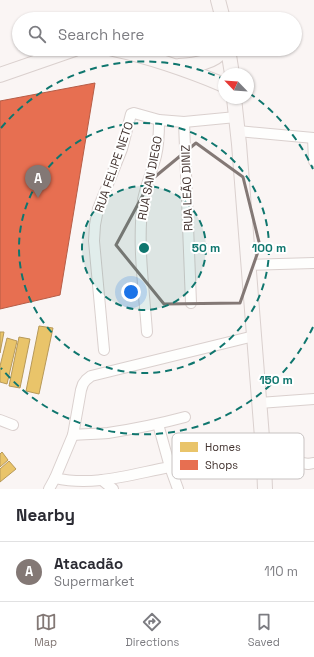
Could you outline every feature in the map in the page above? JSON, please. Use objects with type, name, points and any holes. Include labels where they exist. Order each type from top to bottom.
[{"type":"main road","points":[[218,0],[221,12]]},
{"type":"main road","points":[[0,75],[55,56]]},
{"type":"main road","points":[[140,56],[175,66],[218,83]]},
{"type":"main road","points":[[175,66],[197,64],[217,56]]},
{"type":"main road","points":[[229,56],[231,68]]},
{"type":"main road","points":[[235,104],[262,433]]},
{"type":"main road","points":[[265,479],[265,489]]},
{"type":"street","name":"RUA FELIPE NETO","points":[[104,350],[94,241],[95,225],[98,209],[122,149],[131,114],[134,113],[159,120],[237,124],[314,138]]},
{"type":"street","name":"RUA SAN DIEGO","points":[[147,332],[140,252],[141,226],[144,198],[156,156],[159,120]]},
{"type":"street","name":"RUA LEÃO DINIZ","points":[[184,122],[191,303]]},
{"type":"street","points":[[314,138],[314,162]]},
{"type":"street","points":[[248,265],[314,263]]},
{"type":"street","points":[[50,489],[73,435],[81,390],[86,380],[91,376],[254,336]]},
{"type":"street","points":[[259,403],[314,398]]},
{"type":"street","points":[[73,435],[106,433],[158,424],[185,417]]},
{"type":"street","points":[[0,420],[13,425]]},
{"type":"street","points":[[158,424],[172,472]]},
{"type":"street","points":[[304,463],[314,463]]},
{"type":"street","points":[[55,478],[75,482],[102,480],[170,466]]},
{"type":"street","points":[[175,479],[178,489]]},
{"type":"street","points":[[102,480],[113,489]]},
{"type":"highlighted area","points":[[196,143],[243,177],[260,246],[240,303],[164,304],[116,245],[151,180]]},
{"type":"building: Homes","points":[[39,326],[53,328],[39,394],[26,391]]},
{"type":"building: Homes","points":[[0,332],[4,332],[0,353]]},
{"type":"building: Homes","points":[[19,337],[30,339],[20,388],[9,386]]},
{"type":"building: Homes","points":[[7,338],[17,341],[7,384],[0,382],[0,366]]},
{"type":"building: Homes","points":[[2,452],[8,460],[0,467],[0,454]]},
{"type":"building: Homes","points":[[9,461],[16,469],[0,482],[0,469]]},
{"type":"building: Shops","points":[[95,83],[60,295],[0,309],[0,101]]},
{"type":"place","name":"Atacadão","points":[[38,198]]}]
